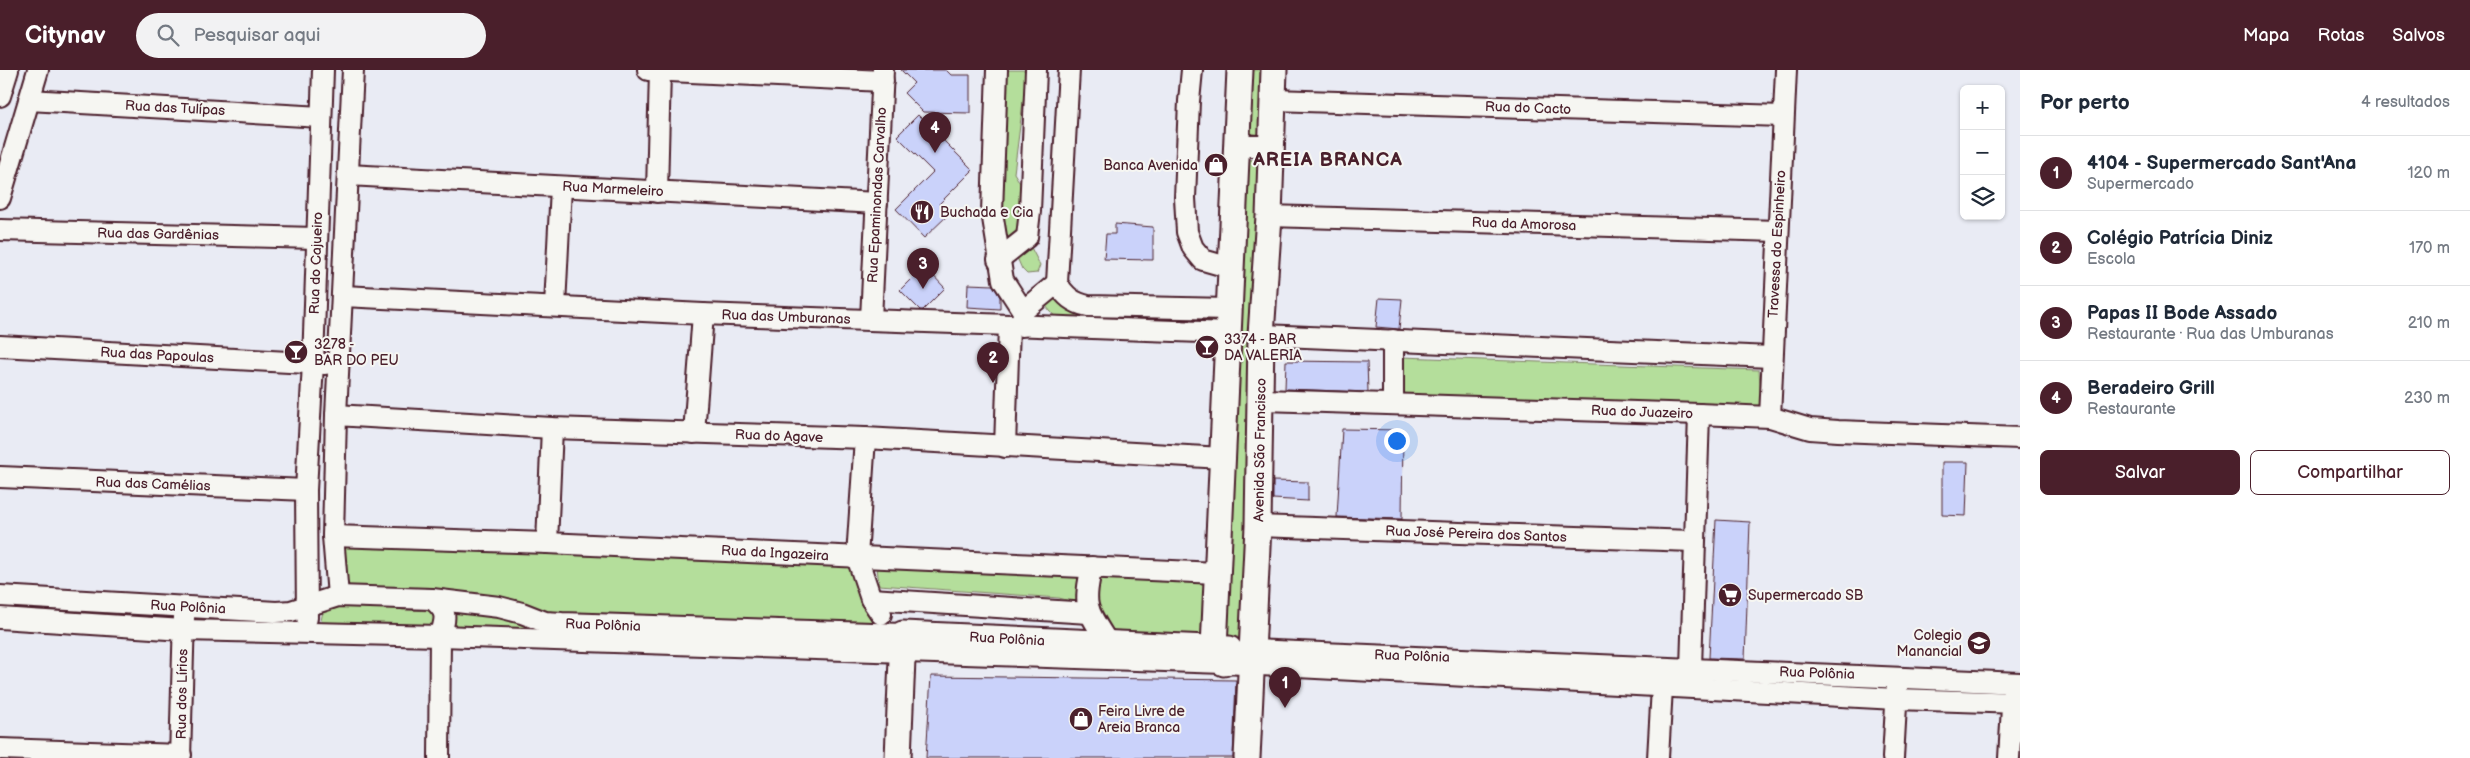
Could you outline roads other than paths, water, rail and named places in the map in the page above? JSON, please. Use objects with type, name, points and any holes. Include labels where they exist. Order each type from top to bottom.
[{"type":"main road","points":[[1219,656],[1217,574],[1240,70]]},
{"type":"main road","name":"Avenida São Francisco","points":[[1247,758],[1258,526],[1262,400],[1261,335],[1269,216],[1274,70]]},
{"type":"main road","points":[[898,758],[903,643]]},
{"type":"main road","name":"Rua Polônia","points":[[903,643],[1108,643],[1252,658]]},
{"type":"street","points":[[0,96],[8,70]]},
{"type":"street","points":[[0,198],[38,70]]},
{"type":"street","name":"Rua do Cajueiro","points":[[319,633],[309,624],[307,606],[306,490],[314,364],[316,238],[323,70]]},
{"type":"street","name":"Rua do Cajueiro","points":[[338,596],[333,536],[336,415],[353,70]]},
{"type":"street","points":[[648,70],[883,75]]},
{"type":"street","points":[[657,192],[660,70]]},
{"type":"street","points":[[997,70],[992,212],[998,260],[1018,321],[1005,447]]},
{"type":"street","points":[[998,260],[1027,237],[1030,211],[1036,70]]},
{"type":"street","points":[[1018,321],[1057,283],[1069,70]]},
{"type":"street","points":[[1192,70],[1185,198],[1187,232],[1193,248],[1203,260],[1231,268]]},
{"type":"street","name":"Travessa do Espinheiro","points":[[1770,418],[1771,357],[1786,70]]},
{"type":"street","name":"Rua Epaminondas Carvalho","points":[[871,319],[883,75]]},
{"type":"street","name":"Rua das Tulípas","points":[[29,100],[321,117]]},
{"type":"street","name":"Rua do Cacto","points":[[1273,100],[1783,116]]},
{"type":"street","points":[[1237,146],[1270,146]]},
{"type":"street","name":"Rua Marmeleiro","points":[[348,175],[877,203]]},
{"type":"street","points":[[554,306],[561,187]]},
{"type":"street","name":"Rua da Amorosa","points":[[1269,216],[1778,231]]},
{"type":"street","name":"Rua das Gardênias","points":[[0,230],[316,238]]},
{"type":"street","points":[[1057,283],[1072,300],[1088,306],[1229,321]]},
{"type":"street","name":"Rua das Umburanas","points":[[343,296],[703,314],[871,319],[1229,321]]},
{"type":"street","points":[[694,433],[703,314]]},
{"type":"street","points":[[1261,335],[1771,357]]},
{"type":"street","points":[[1393,340],[1393,404]]},
{"type":"street","name":"Rua das Papoulas","points":[[0,346],[339,364]]},
{"type":"street","name":"Rua do Juazeiro","points":[[1262,400],[1699,414],[1770,418],[1802,427],[1838,431],[2020,438]]},
{"type":"street","points":[[1691,668],[1693,542],[1699,414]]},
{"type":"street","name":"Rua do Agave","points":[[336,415],[552,428],[865,438],[1223,458]]},
{"type":"street","points":[[548,543],[552,428]]},
{"type":"street","points":[[865,438],[857,557],[876,607],[1089,613]]},
{"type":"street","name":"Rua das Camélias","points":[[0,477],[306,490]]},
{"type":"street","name":"Rua José Pereira dos Santos","points":[[1258,526],[1693,542]]},
{"type":"street","name":"Rua da Ingazeira","points":[[333,536],[548,543],[1217,574]]},
{"type":"street","points":[[1092,567],[1086,590],[1089,613],[1108,643]]},
{"type":"street","name":"Rua Polônia","points":[[0,596],[276,612],[307,606],[338,596],[432,599],[499,607],[545,622],[562,624],[903,643],[1219,656]]},
{"type":"street","points":[[432,599],[442,607],[444,612],[444,625],[440,636],[439,758]]},
{"type":"street","name":"Rua dos Lírios","points":[[180,756],[184,607]]},
{"type":"street","name":"Rua Polônia","points":[[0,618],[184,630],[903,643]]},
{"type":"street","name":"Rua Polônia","points":[[1252,658],[1691,668],[2017,682]]},
{"type":"street","name":"Rua Polônia","points":[[1252,658],[1662,687],[1896,699],[2016,702]]},
{"type":"street","points":[[1893,758],[1897,676]]},
{"type":"street","points":[[2009,758],[2017,682]]},
{"type":"street","points":[[1658,758],[1662,687]]},
{"type":"street","points":[[0,749],[180,756]]},
{"type":"place","name":"Beradeiro Grill","points":[[935,153]]},
{"type":"place","name":"Banca Avenida","points":[[1216,165]]},
{"type":"place","name":"Buchada e Cia","points":[[922,212]]},
{"type":"place","name":"Papas II Bode Assado","points":[[923,289]]},
{"type":"place","name":"3374 - BAR DA VALERIA","points":[[1207,347]]},
{"type":"place","name":"3278 - BAR DO PEU","points":[[296,352]]},
{"type":"place","name":"Colégio Patrícia Diniz","points":[[993,383]]},
{"type":"place","name":"Supermercado SB","points":[[1730,595]]},
{"type":"place","name":"Colegio Manancial","points":[[1979,643]]},
{"type":"place","name":"4104 - Supermercado Sant'Ana","points":[[1285,708]]},
{"type":"place","name":"Feira Livre de Areia Branca","points":[[1081,719]]},
{"type":"district","name":"AREIA BRANCA","points":[[1328,160]]}]
